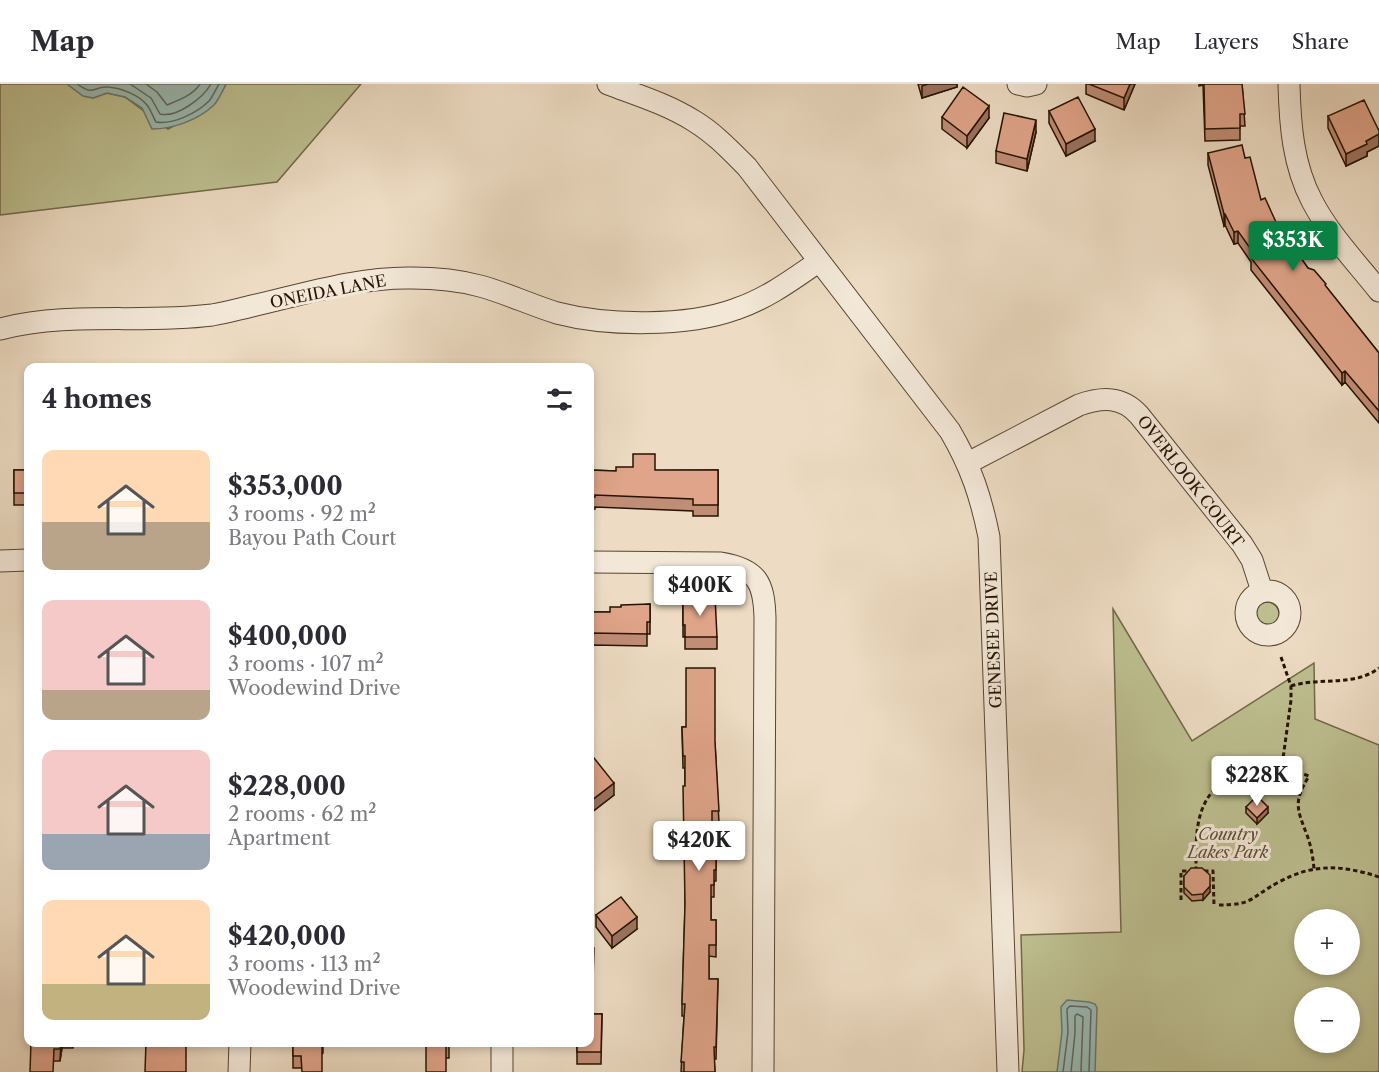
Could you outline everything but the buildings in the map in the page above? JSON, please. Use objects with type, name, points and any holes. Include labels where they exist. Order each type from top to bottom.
[{"type":"street","name":"GENESEE DRIVE","points":[[608,84],[670,107],[696,122],[722,142],[747,167],[950,431],[968,463],[982,502],[989,548],[1008,1072]]},
{"type":"street","points":[[1018,84],[1026,86],[1036,84]]},
{"type":"street","points":[[1289,84],[1291,132],[1303,182],[1324,221],[1379,291]]},
{"type":"street","name":"ONEIDA LANE","points":[[0,329],[58,318],[166,319],[215,315],[353,283],[408,278],[441,279],[479,286],[556,312],[582,318],[624,322],[683,321],[722,314],[771,294],[818,261]]},
{"type":"street","name":"OVERLOOK COURT","points":[[968,463],[1079,405],[1105,398],[1125,402],[1139,415],[1242,544],[1252,560],[1262,591]]},
{"type":"street","points":[[0,561],[24,560]]},
{"type":"street","points":[[594,562],[721,563],[749,572],[762,588],[765,618],[763,1072]]},
{"type":"street","points":[[239,1072],[240,1047]]},
{"type":"street","points":[[502,1047],[502,1072]]},
{"type":"path","points":[[1281,657],[1291,686],[1282,766],[1309,776],[1300,789],[1297,807],[1298,816],[1310,845],[1314,869]]},
{"type":"path","points":[[1291,686],[1301,682],[1368,676],[1379,668]]},
{"type":"path","points":[[1196,871],[1196,834],[1199,818],[1208,797],[1217,786],[1234,774]]},
{"type":"path","points":[[1219,905],[1246,903],[1290,876],[1314,869],[1335,867],[1354,869],[1379,877]]},
{"type":"path","points":[[1181,900],[1181,871],[1214,871],[1214,905]]},
{"type":"green space","points":[[0,84],[67,84],[84,96],[93,98],[107,93],[125,97],[168,129],[214,104],[226,84],[361,84],[277,182],[0,215]]},
{"type":"green space","points":[[1267,602],[1272,603],[1278,609],[1278,619],[1272,625],[1267,626],[1262,625],[1256,619],[1255,614],[1256,609],[1262,603]]},
{"type":"green space","name":"Country Lakes Park","points":[[1113,609],[1192,741],[1314,663],[1315,719],[1379,745],[1379,1072],[1022,1072],[1024,1050],[1021,935],[1121,932]]},
{"type":"water","points":[[67,84],[226,84],[214,105],[201,115],[177,125],[152,129],[142,108],[125,97],[107,93],[93,98],[83,96]]},
{"type":"water","points":[[1067,1000],[1089,1002],[1095,1004],[1097,1008],[1095,1072],[1057,1072],[1062,1032],[1061,1007]]}]
